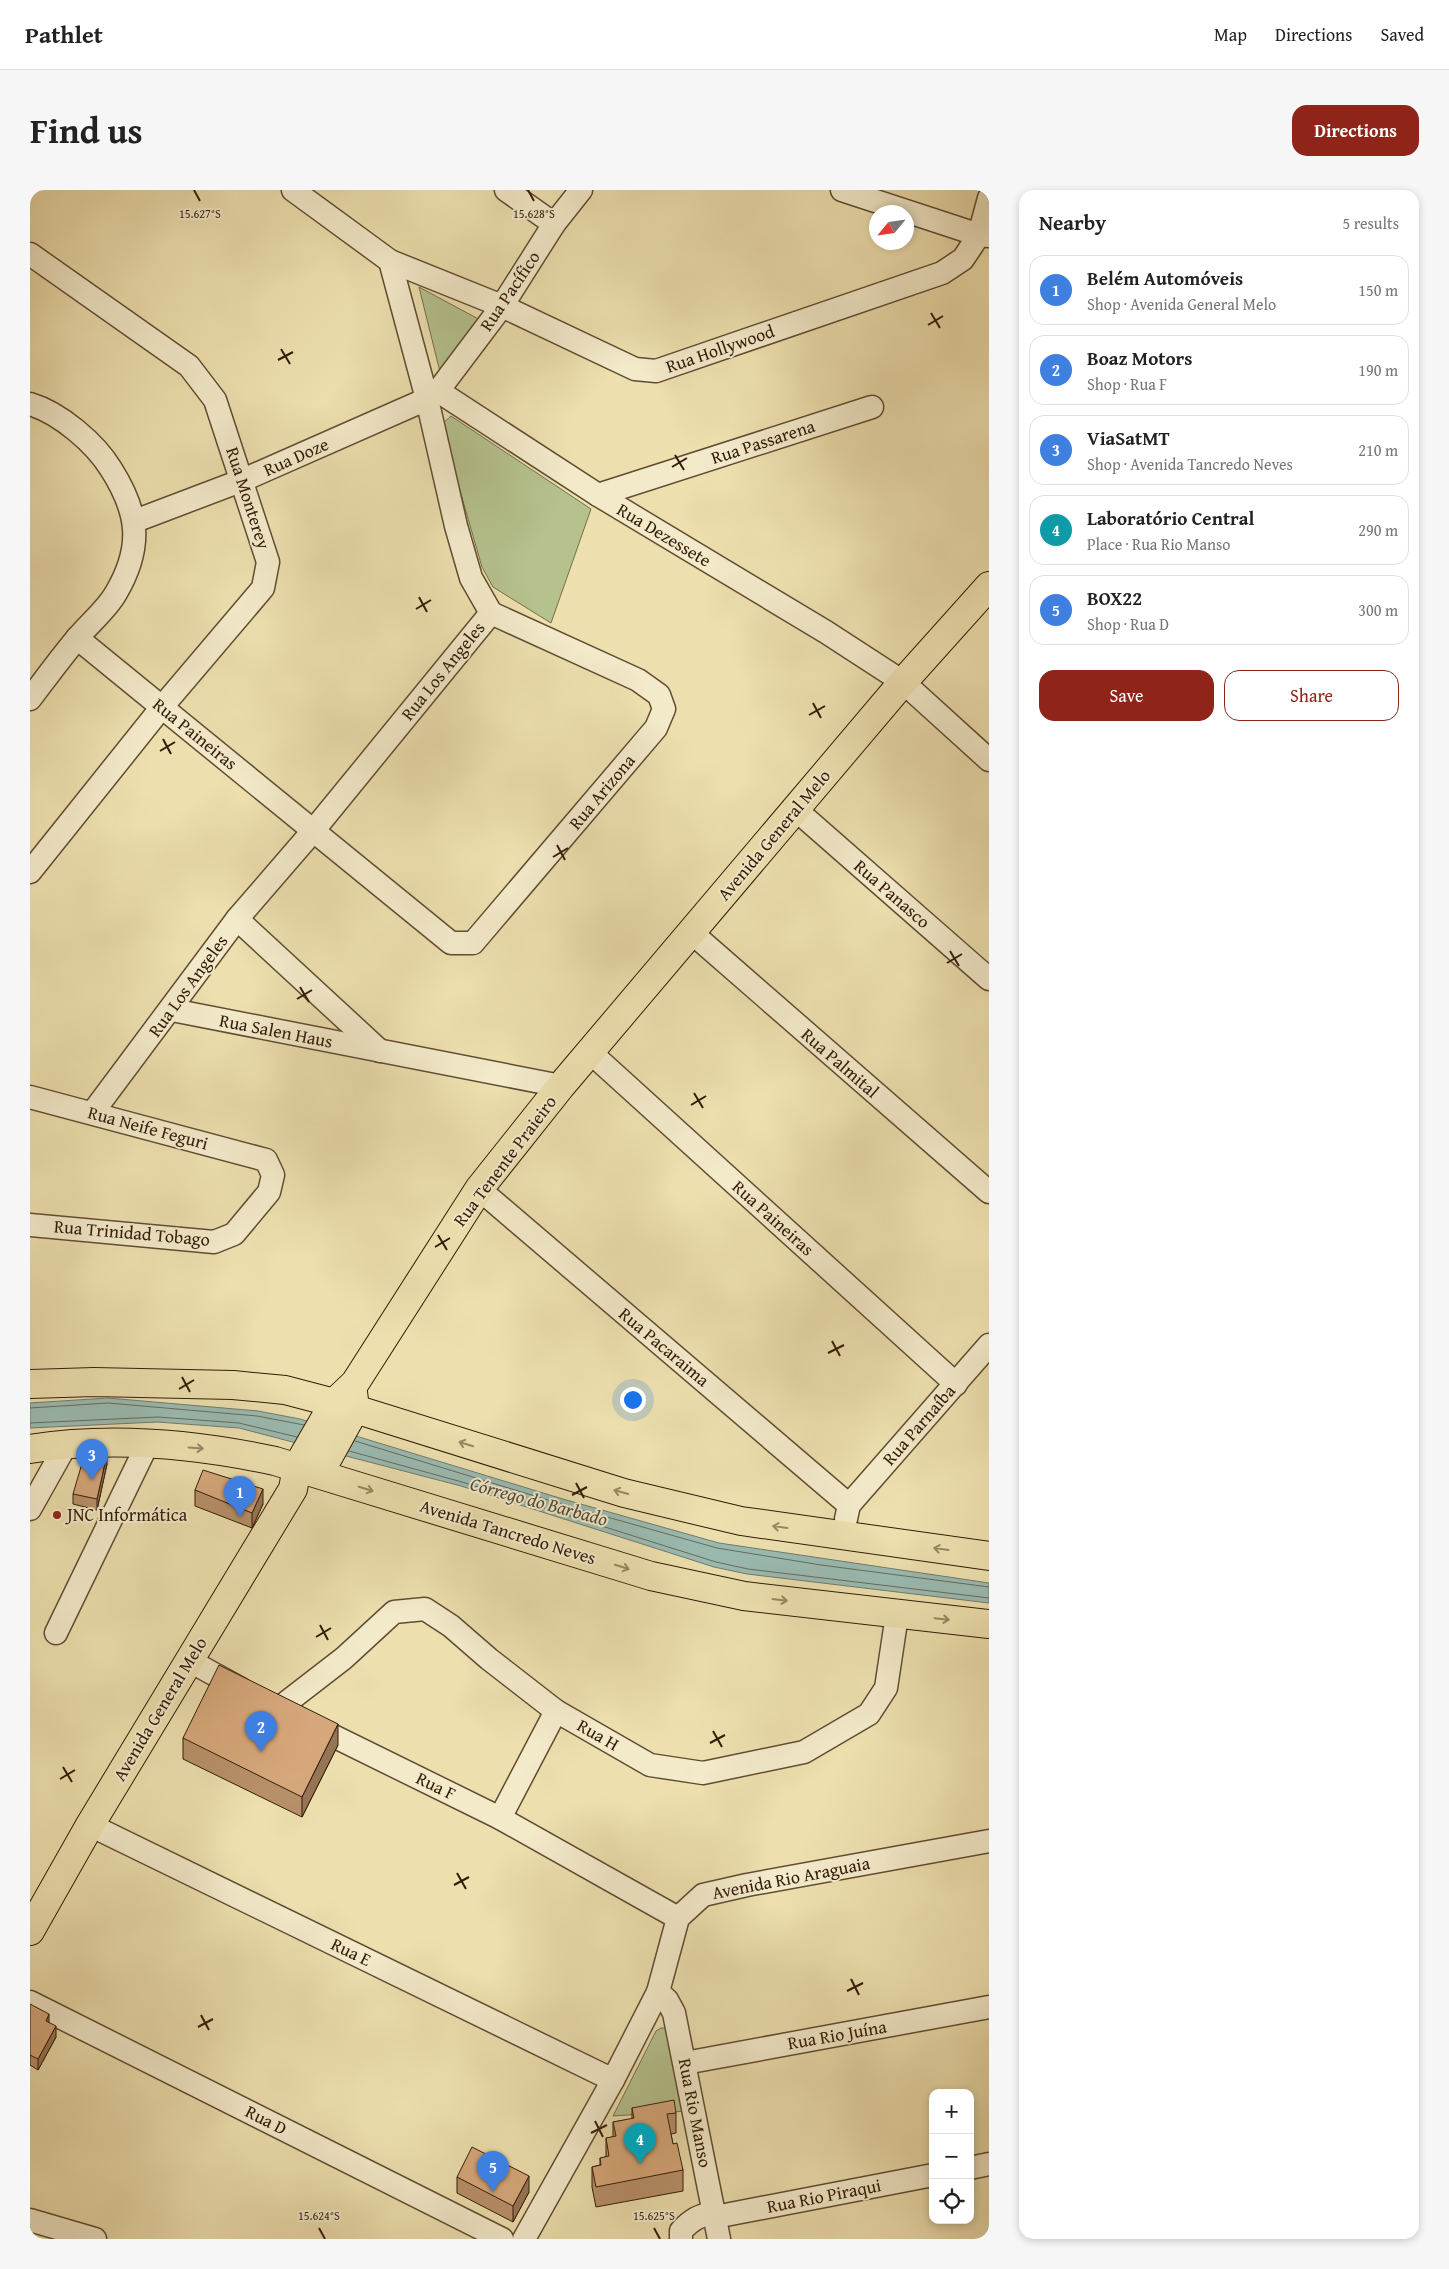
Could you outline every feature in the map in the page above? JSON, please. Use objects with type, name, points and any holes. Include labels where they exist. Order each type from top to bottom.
[{"type":"main road","name":"Avenida General Melo","points":[[561,1086],[591,1053],[903,682],[989,586]]},
{"type":"main road","name":"Rua Tenente Praieiro","points":[[308,1470],[343,1407],[479,1189],[561,1086]]},
{"type":"main road","points":[[30,1384],[94,1382],[233,1385],[284,1390],[624,1493],[741,1521],[989,1556]]},
{"type":"main road","name":"Avenida Tancredo Neves","points":[[30,1449],[67,1443],[147,1445],[224,1450],[308,1470],[651,1576],[744,1596],[897,1615],[989,1624]]},
{"type":"main road","name":"Avenida General Melo","points":[[31,1927],[90,1825],[308,1470]]},
{"type":"street","points":[[293,190],[390,262]]},
{"type":"street","points":[[506,190],[554,224]]},
{"type":"street","name":"Rua Pacífico","points":[[433,395],[502,306],[554,224],[581,190]]},
{"type":"street","points":[[842,190],[984,236]]},
{"type":"street","name":"Rua Hollywood","points":[[390,262],[502,306],[635,369],[656,371],[942,272],[963,260],[984,236],[989,198]]},
{"type":"street","name":"Rua Monterey","points":[[30,254],[189,366],[215,400],[243,480],[268,562],[263,588],[162,707],[30,872]]},
{"type":"street","name":"Rua Los Angeles","points":[[94,1112],[172,1010],[237,919],[313,831],[491,612],[471,578],[456,526],[433,395],[390,262]]},
{"type":"street","name":"Rua Doze","points":[[135,522],[243,480],[433,395]]},
{"type":"street","name":"Rua Dezessete","points":[[433,395],[826,632],[903,682],[989,760]]},
{"type":"street","points":[[30,404],[79,431],[105,460],[124,490],[135,522],[133,555],[116,594],[77,638],[30,699]]},
{"type":"street","name":"Rua Passarena","points":[[598,495],[872,407]]},
{"type":"street","name":"Rua Arizona","points":[[313,831],[451,943],[472,943],[656,728],[664,710],[659,695],[638,680],[491,612]]},
{"type":"street","name":"Rua Paineiras","points":[[77,638],[313,831]]},
{"type":"street","name":"Rua Panasco","points":[[795,809],[989,979]]},
{"type":"street","name":"Rua Salen Haus","points":[[237,919],[380,1051]]},
{"type":"street","name":"Rua Palmital","points":[[692,933],[989,1192]]},
{"type":"street","name":"Rua Salen Haus","points":[[172,1010],[561,1086]]},
{"type":"street","name":"Rua Paineiras","points":[[591,1053],[956,1384]]},
{"type":"street","name":"Rua Neife Feguri","points":[[30,1097],[94,1112],[266,1160]]},
{"type":"street","name":"Rua Trinidad Tobago","points":[[30,1225],[214,1242],[234,1234],[269,1192],[273,1175],[266,1160]]},
{"type":"street","name":"Rua Pacaraima","points":[[479,1189],[849,1505]]},
{"type":"street","name":"Rua Parnaíba","points":[[849,1505],[989,1345]]},
{"type":"street","points":[[30,1509],[67,1443]]},
{"type":"street","points":[[56,1633],[147,1445]]},
{"type":"street","points":[[842,1536],[849,1505]]},
{"type":"street","name":"Rua H","points":[[278,1709],[344,1658],[394,1612],[425,1609],[452,1626],[489,1659],[556,1711],[650,1765],[703,1774],[804,1752],[869,1714],[886,1688],[897,1615]]},
{"type":"street","name":"Rua F","points":[[190,1661],[278,1709],[500,1818],[678,1918]]},
{"type":"street","points":[[500,1818],[556,1711]]},
{"type":"street","name":"Rua E","points":[[90,1825],[613,2080]]},
{"type":"street","name":"Avenida Rio Araguaia","points":[[678,1918],[703,1895],[989,1841]]},
{"type":"street","points":[[524,2239],[613,2080],[658,1992],[678,1918]]},
{"type":"street","name":"Rua Rio Manso","points":[[658,1992],[667,2000],[674,2013],[719,2239]]},
{"type":"street","name":"Rua D","points":[[30,2002],[502,2239]]},
{"type":"street","name":"Rua Rio Juína","points":[[685,2063],[989,2007]]},
{"type":"street","points":[[974,2167],[989,2164]]},
{"type":"street","name":"Rua Rio Piraqui","points":[[681,2239],[681,2231],[697,2216],[929,2176]]},
{"type":"street","points":[[30,2220],[95,2239]]},
{"type":"green space","points":[[419,287],[484,322],[441,376]]},
{"type":"green space","points":[[451,416],[591,509],[551,623],[493,587],[482,567],[441,425]]},
{"type":"green space","points":[[666,2028],[687,2111],[613,2116],[656,2031]]},
{"type":"water","name":"Córrego do Barbado","points":[[108,1398],[258,1411],[300,1419],[563,1499],[719,1543],[989,1583],[989,1603],[747,1574],[714,1567],[461,1486],[239,1428],[157,1422],[30,1428],[30,1403]]},
{"type":"building","points":[[103,1453],[107,1454],[97,1499],[73,1494],[83,1460],[86,1461],[87,1454],[102,1457]]},
{"type":"building","points":[[203,1470],[263,1489],[252,1513],[195,1490]]},
{"type":"building","points":[[219,1665],[338,1724],[302,1797],[183,1738]]},
{"type":"building","points":[[30,2004],[49,2014],[46,2021],[56,2026],[38,2059],[30,2055]]},
{"type":"building","points":[[674,2100],[676,2113],[667,2114],[673,2144],[677,2143],[683,2170],[596,2187],[592,2167],[601,2165],[600,2158],[609,2156],[606,2138],[616,2136],[613,2122],[634,2118],[632,2108]]},
{"type":"building","points":[[472,2147],[529,2176],[513,2206],[457,2177]]},
{"type":"place","name":"ViaSatMT","points":[[92,1480]]},
{"type":"place","name":"JNC Informática","points":[[57,1515]]},
{"type":"place","name":"Belém Automóveis","points":[[240,1517]]},
{"type":"place","name":"Boaz Motors","points":[[261,1752]]},
{"type":"place","name":"Laboratório Central","points":[[640,2164]]},
{"type":"place","name":"BOX22","points":[[493,2192]]}]
